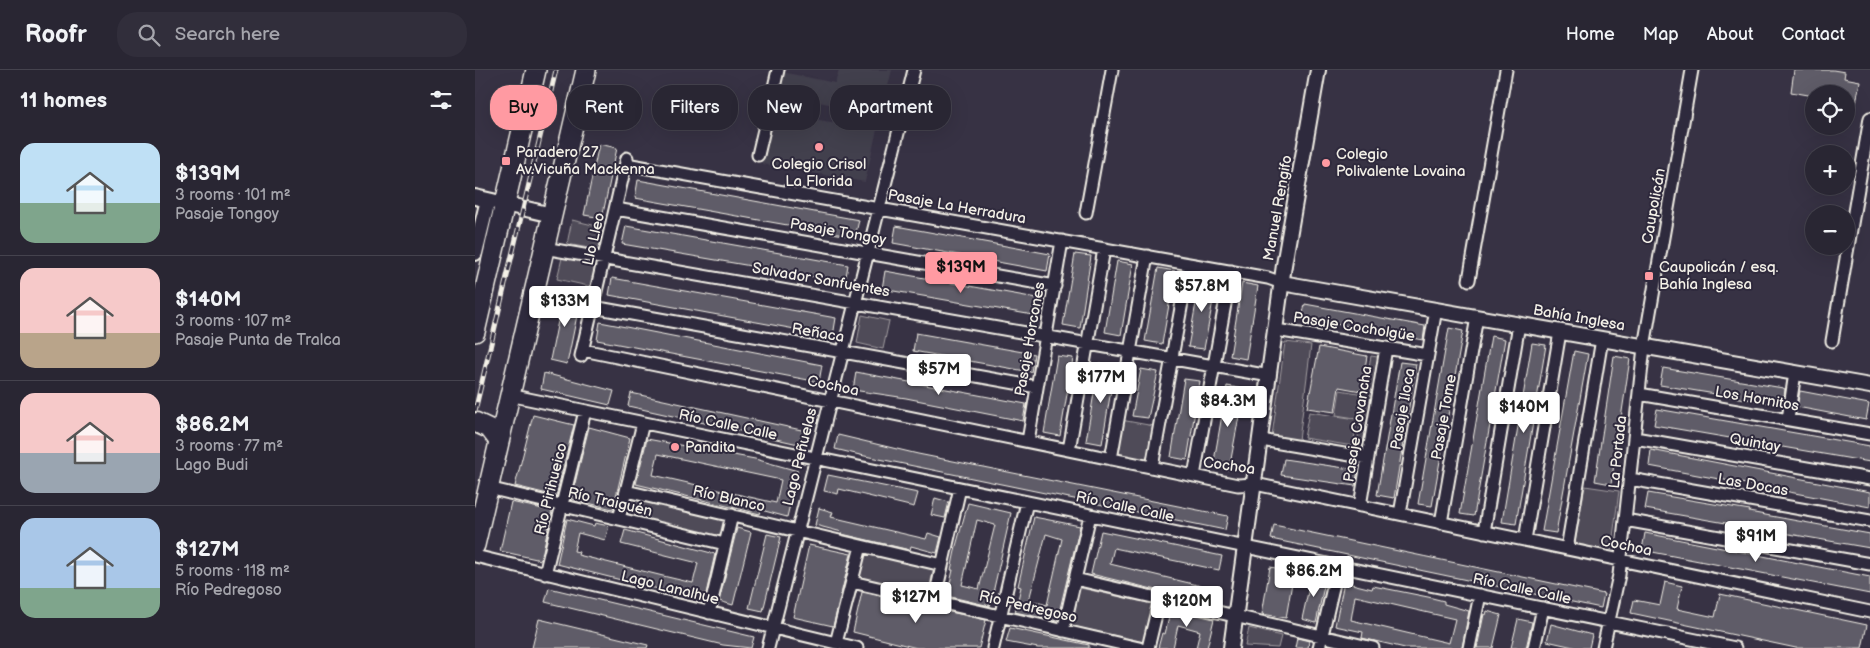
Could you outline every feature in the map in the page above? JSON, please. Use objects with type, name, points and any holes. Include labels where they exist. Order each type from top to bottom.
[{"type":"main road","points":[[475,332],[489,200],[536,70]]},
{"type":"main road","points":[[475,545],[586,70]]},
{"type":"main road","points":[[475,422],[490,429],[499,441]]},
{"type":"street","points":[[758,155],[778,70]]},
{"type":"street","name":"Lago Peñuelas","points":[[768,648],[914,70]]},
{"type":"street","points":[[1086,213],[1113,70]]},
{"type":"street","name":"Manuel Rengifo","points":[[1231,648],[1282,283],[1318,70]]},
{"type":"street","points":[[1469,280],[1506,70]]},
{"type":"street","name":"Caupolicán","points":[[1645,346],[1692,70]]},
{"type":"street","points":[[1832,341],[1870,118]]},
{"type":"street","name":"Pasaje La Herradura","points":[[627,160],[880,209],[1231,271],[1268,278],[1282,283]]},
{"type":"street","name":"Llo Lleo","points":[[582,353],[627,160]]},
{"type":"street","points":[[475,253],[489,200],[552,215]]},
{"type":"street","name":"Pasaje Tongoy","points":[[616,209],[1055,286]]},
{"type":"street","name":"Pasaje Horcones","points":[[1028,442],[1062,241]]},
{"type":"street","name":"Salvador Sanfuentes","points":[[544,248],[1270,376]]},
{"type":"street","points":[[1069,450],[1104,249]]},
{"type":"street","points":[[1111,458],[1147,256]]},
{"type":"street","points":[[1152,467],[1189,264]]},
{"type":"street","points":[[1194,476],[1231,271]]},
{"type":"street","name":"Bahía Inglesa","points":[[1282,283],[1870,386]]},
{"type":"street","name":"Reñaca","points":[[593,307],[1037,387]]},
{"type":"street","name":"Pasaje Iloca","points":[[1401,514],[1435,310]]},
{"type":"street","name":"Pasaje Tome","points":[[1441,523],[1477,317]]},
{"type":"street","points":[[1484,532],[1519,324]]},
{"type":"street","name":"Pasaje Cocholgüe","points":[[1276,330],[1428,355]]},
{"type":"street","points":[[1525,540],[1560,332]]},
{"type":"street","points":[[1567,549],[1602,339]]},
{"type":"street","name":"La Portada","points":[[1603,648],[1621,560],[1645,346]]},
{"type":"street","name":"Pasaje Covancha","points":[[1359,506],[1386,348]]},
{"type":"street","name":"Cochoa","points":[[582,353],[830,401],[1238,485],[1255,484],[1870,612]]},
{"type":"street","points":[[1788,419],[1795,373]]},
{"type":"street","name":"Los Hornitos","points":[[1639,394],[1870,434]]},
{"type":"street","name":"Río Calle Calle","points":[[509,395],[1735,648]]},
{"type":"street","name":"Río Pirihueico","points":[[545,574],[585,411]]},
{"type":"street","points":[[619,519],[643,423]]},
{"type":"street","name":"Quintay","points":[[1635,438],[1870,479]]},
{"type":"street","points":[[1261,440],[1368,458]]},
{"type":"street","name":"Las Docas","points":[[1630,479],[1870,521]]},
{"type":"street","name":"Río Traiguén","points":[[488,488],[725,544]]},
{"type":"street","points":[[934,601],[960,488]]},
{"type":"street","name":"Río Blanco","points":[[626,490],[942,565]]},
{"type":"street","points":[[993,648],[1027,502]]},
{"type":"street","points":[[1063,630],[1090,515]]},
{"type":"street","points":[[709,613],[732,516]]},
{"type":"street","points":[[1625,520],[1870,564]]},
{"type":"street","points":[[837,643],[861,546]]},
{"type":"street","name":"Lago Lanalhue","points":[[475,556],[857,648]]},
{"type":"street","points":[[1319,648],[1338,566]]},
{"type":"street","points":[[1075,579],[1373,648]]},
{"type":"street","name":"Río Pedregoso","points":[[852,582],[1139,648]]},
{"type":"street","points":[[1469,648],[1480,595]]},
{"type":"street","points":[[1148,648],[1160,598]]},
{"type":"street","points":[[1533,648],[1543,608]]},
{"type":"street","points":[[1674,648],[1676,636]]},
{"type":"shaded area","points":[[839,70],[892,70],[888,85],[830,85],[830,104],[820,102],[820,85],[779,85],[782,72],[835,83]]},
{"type":"shaded area","name":"Colegio Crisol La Florida","points":[[820,120],[830,122],[830,130],[877,130],[865,182],[762,164],[769,130],[820,130]]},
{"type":"shaded area","points":[[572,220],[605,228],[600,250],[567,244]]},
{"type":"shaded area","points":[[562,258],[598,263],[593,287],[557,279]]},
{"type":"shaded area","points":[[862,315],[889,321],[883,349],[857,343]]},
{"type":"shaded area","points":[[1285,342],[1311,345],[1299,440],[1272,436]]},
{"type":"shaded area","points":[[1371,356],[1378,357],[1362,450],[1356,448],[1361,419],[1336,415],[1340,390],[1364,394]]},
{"type":"shaded area","points":[[1309,412],[1357,419],[1353,446],[1304,438]]},
{"type":"shaded area","points":[[1121,420],[1154,426],[1147,462],[1114,455]]},
{"type":"shaded area","points":[[1585,486],[1619,491],[1611,552],[1575,543]]},
{"type":"shaded area","points":[[629,495],[727,518],[722,541],[623,519]]},
{"type":"shaded area","points":[[863,550],[934,567],[928,594],[855,577]]},
{"type":"shaded area","points":[[1076,587],[1152,604],[1144,642],[1068,625]]},
{"type":"shaded area","points":[[1249,628],[1281,636],[1278,648],[1245,646]]},
{"type":"building","points":[[1794,70],[1833,70],[1845,72],[1844,78],[1860,81],[1855,109],[1855,85],[1805,85],[1805,94],[1791,92]]},
{"type":"building","points":[[599,144],[617,148],[602,218],[584,215]]},
{"type":"building","points":[[638,180],[859,220],[855,237],[635,198]]},
{"type":"building","points":[[626,226],[848,265],[845,282],[622,244]]},
{"type":"building","points":[[896,226],[1050,254],[1047,271],[893,243]]},
{"type":"building","points":[[1075,254],[1091,256],[1080,328],[1063,325]]},
{"type":"building","points":[[1117,261],[1133,264],[1121,335],[1105,332]]},
{"type":"building","points":[[1158,268],[1175,271],[1162,344],[1145,341]]},
{"type":"building","points":[[885,271],[1042,299],[1039,316],[882,289]]},
{"type":"building","points":[[1201,276],[1217,279],[1204,349],[1188,347]]},
{"type":"building","points":[[612,278],[836,318],[833,336],[609,295]]},
{"type":"building","points":[[1242,283],[1258,286],[1246,359],[1230,356]]},
{"type":"building","points":[[564,292],[581,296],[567,364],[550,360]]},
{"type":"building","points":[[1305,304],[1425,326],[1423,340],[1302,318]]},
{"type":"building","points":[[600,322],[822,365],[819,382],[597,340]]},
{"type":"building","points":[[1449,328],[1463,331],[1432,506],[1418,504]]},
{"type":"building","points":[[916,333],[1034,354],[1031,372],[913,351]]},
{"type":"building","points":[[1491,336],[1505,339],[1474,516],[1460,514]]},
{"type":"building","points":[[1532,343],[1546,345],[1516,524],[1502,522]]},
{"type":"building","points":[[1319,347],[1367,356],[1361,391],[1339,387],[1335,412],[1307,408]]},
{"type":"building","points":[[1574,351],[1588,354],[1556,533],[1542,531]]},
{"type":"building","points":[[1057,356],[1073,358],[1060,436],[1044,433]]},
{"type":"building","points":[[1614,356],[1630,359],[1611,484],[1595,481]]},
{"type":"building","points":[[1400,362],[1416,364],[1394,498],[1377,495]]},
{"type":"building","points":[[1099,363],[1115,366],[1102,444],[1086,441]]},
{"type":"building","points":[[1663,368],[1783,388],[1785,389],[1783,405],[1660,385]]},
{"type":"building","points":[[1141,369],[1158,372],[1148,418],[1132,416]]},
{"type":"building","points":[[856,372],[1026,404],[1023,421],[906,398],[853,390]]},
{"type":"building","points":[[544,373],[614,391],[610,405],[541,389]]},
{"type":"building","points":[[1184,379],[1200,381],[1187,460],[1171,457]]},
{"type":"building","points":[[1227,386],[1244,389],[1229,470],[1213,467]]},
{"type":"building","points":[[1800,391],[1869,404],[1866,420],[1797,407]]},
{"type":"building","points":[[631,393],[806,431],[803,445],[628,406]]},
{"type":"building","points":[[1657,409],[1870,446],[1870,462],[1654,425]]},
{"type":"building","points":[[533,415],[574,425],[556,496],[515,486]]},
{"type":"building","points":[[589,427],[630,438],[613,509],[571,499]]},
{"type":"building","points":[[838,435],[918,454],[1228,516],[1225,530],[835,449]]},
{"type":"building","points":[[647,439],[755,459],[798,471],[787,517],[761,510],[760,514],[636,484]],"holes":[[[658,454],[781,480],[776,503],[653,475]]]},
{"type":"building","points":[[1651,450],[1870,492],[1870,507],[1649,466]]},
{"type":"building","points":[[1284,459],[1358,470],[1355,486],[1281,475]]},
{"type":"building","points":[[828,475],[918,493],[914,507],[839,489],[838,494],[824,491]]},
{"type":"building","points":[[1648,493],[1750,510],[1749,512],[1870,534],[1870,548],[1645,509]]},
{"type":"building","points":[[935,498],[949,502],[945,518],[931,515]]},
{"type":"building","points":[[511,502],[552,511],[541,560],[500,551]]},
{"type":"building","points":[[968,503],[1011,513],[990,606],[947,596],[956,546]],"holes":[[[977,520],[995,525],[979,589],[962,585]]]},
{"type":"building","points":[[819,508],[833,512],[831,517],[926,539],[928,533],[941,537],[937,553],[911,546],[910,550],[842,534],[842,532],[815,525]]},
{"type":"building","points":[[1034,517],[1080,526],[1057,621],[1015,612],[1021,587],[1018,586]],"holes":[[[1046,534],[1062,539],[1047,605],[1029,600]]]},
{"type":"building","points":[[567,519],[594,526],[595,523],[609,526],[605,540],[578,533],[574,551],[579,552],[578,555],[663,576],[693,583],[698,563],[621,544],[625,530],[715,554],[705,598],[649,587],[557,564]]},
{"type":"building","points":[[1274,525],[1604,594],[1601,608],[1271,539]]},
{"type":"building","points":[[737,528],[751,532],[733,605],[719,601]]},
{"type":"building","points":[[1101,531],[1222,556],[1219,570],[1114,548],[1110,564],[1214,589],[1210,603],[1091,574]]},
{"type":"building","points":[[1645,533],[1870,577],[1870,594],[1642,550]]},
{"type":"building","points":[[767,534],[781,537],[763,611],[749,608]]},
{"type":"building","points":[[809,545],[851,554],[833,626],[793,617]]},
{"type":"building","points":[[1270,567],[1294,571],[1286,618],[1262,614]]},
{"type":"building","points":[[1312,574],[1326,577],[1316,623],[1302,619]]},
{"type":"building","points":[[1344,582],[1372,589],[1373,586],[1428,597],[1469,611],[1462,648],[1405,648],[1362,638],[1363,632],[1335,626]],"holes":[[[1355,596],[1455,619],[1449,643],[1351,620]]]},
{"type":"building","points":[[1665,582],[1682,586],[1677,609],[1715,617],[1720,594],[1867,625],[1862,648],[1796,648],[1631,613],[1634,600],[1660,605]]},
{"type":"building","points":[[549,588],[754,637],[751,648],[723,645],[545,602]]},
{"type":"building","points":[[862,592],[986,620],[979,648],[917,648],[853,632]]},
{"type":"building","points":[[1171,609],[1214,619],[1207,648],[1196,648],[1200,631],[1178,625],[1173,648],[1158,648],[1162,633],[1165,634]]},
{"type":"building","points":[[1487,611],[1501,615],[1493,648],[1477,648],[1484,614],[1486,615]]},
{"type":"building","points":[[539,619],[648,645],[647,648],[532,648]]},
{"type":"building","points":[[1518,619],[1532,622],[1526,648],[1511,648]]},
{"type":"building","points":[[1551,624],[1592,635],[1589,648],[1578,648],[1547,641]]},
{"type":"building","points":[[1010,628],[1089,645],[1089,648],[1038,648],[1006,642]]},
{"type":"building","points":[[1297,638],[1309,641],[1308,648],[1295,648]]},
{"type":"railway","points":[[475,411],[556,70]]},
{"type":"place","name":"Colegio Crisol La Florida","points":[[819,147]]},
{"type":"place","name":"Paradero 27 Av.Vicuña Mackenna","points":[[506,161]]},
{"type":"place","name":"Colegio Polivalente Lovaina","points":[[1326,163]]},
{"type":"place","name":"Caupolicán / esq. Bahía Inglesa","points":[[1649,276]]},
{"type":"place","name":"Pandita","points":[[675,447]]}]
